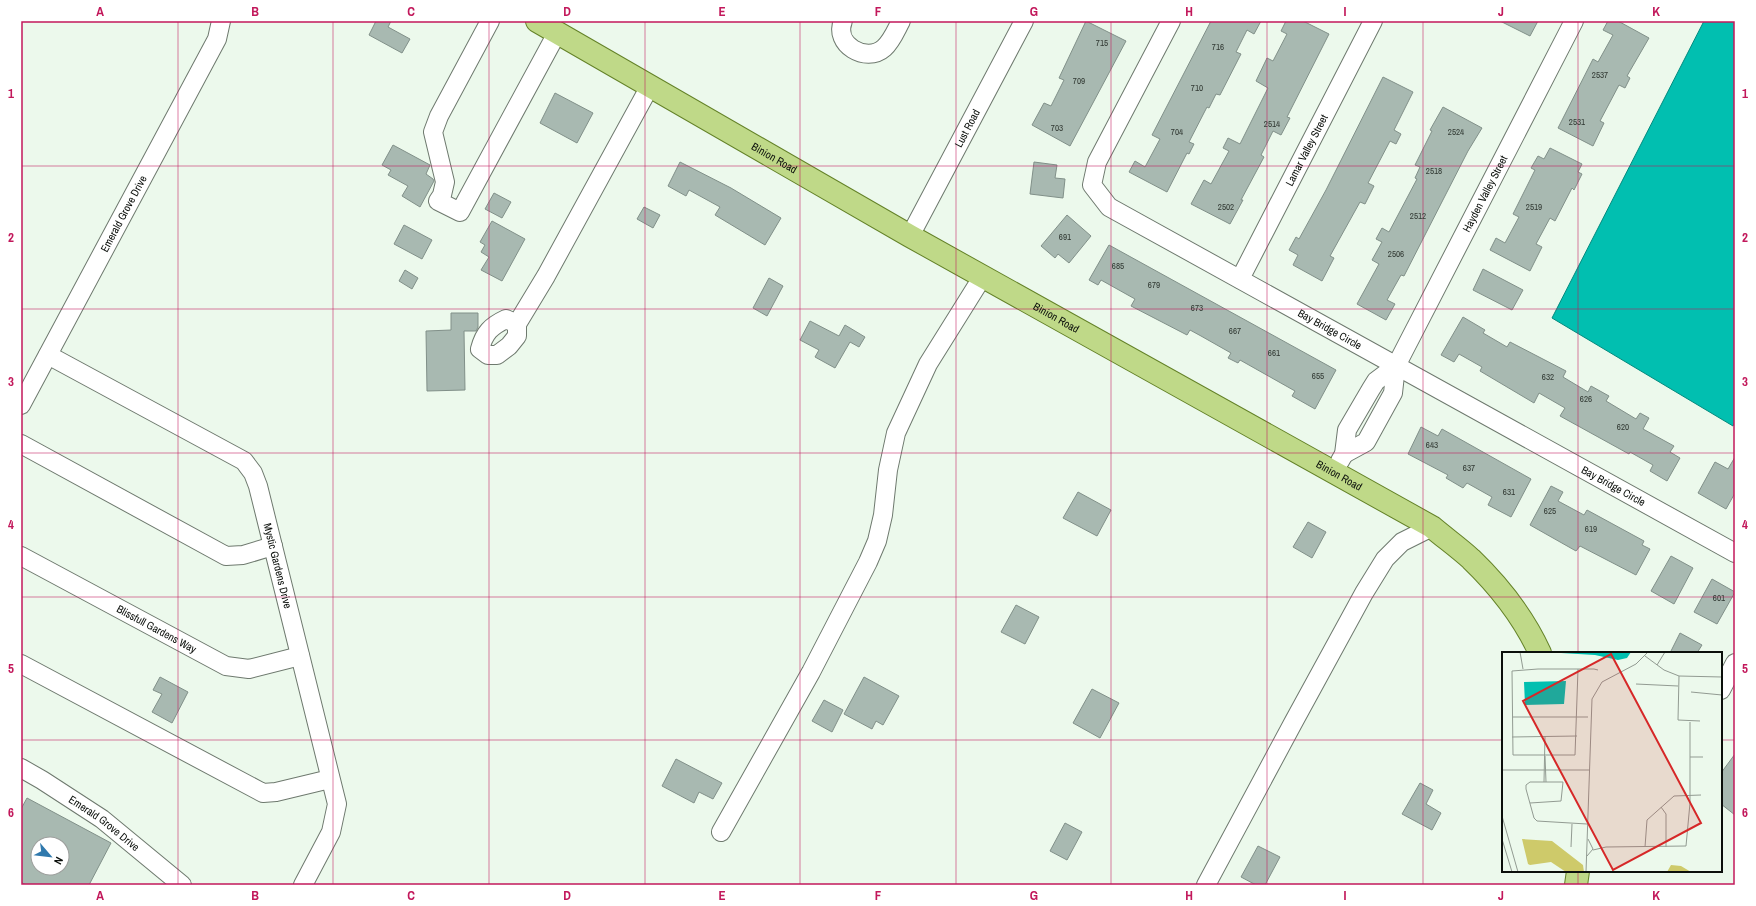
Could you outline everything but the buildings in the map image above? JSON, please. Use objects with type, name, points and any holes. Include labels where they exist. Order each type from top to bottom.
[{"type":"main road","name":"Binion Road","points":[[537,21],[910,236],[983,276],[1339,463],[1432,527],[1471,559],[1507,600],[1534,640],[1540,652]]},
{"type":"main road","points":[[1576,885],[1578,872]]},
{"type":"street","name":"Emerald Grove Drive","points":[[21,405],[217,39],[222,21]]},
{"type":"street","points":[[490,21],[438,116],[433,132],[444,182],[442,194],[438,201],[460,212],[557,33]]},
{"type":"street","points":[[843,21],[843,34],[846,42],[852,49],[866,55],[877,53],[884,48],[892,39],[901,21]]},
{"type":"street","name":"Lust Road","points":[[910,236],[1024,21]]},
{"type":"street","name":"Bay Bridge Circle","points":[[1171,21],[1097,162],[1092,185],[1109,207],[1735,553]]},
{"type":"street","name":"Lamar Valley Street","points":[[1240,279],[1373,21]]},
{"type":"street","name":"Hayden Valley Street","points":[[1339,463],[1346,430],[1376,381],[1396,366],[1574,21]]},
{"type":"street","points":[[518,324],[546,276],[650,86]]},
{"type":"street","points":[[721,832],[811,672],[868,562],[877,541],[888,470],[896,434],[928,364],[983,276]]},
{"type":"street","name":"Mystic Gardens Drive","points":[[48,355],[244,461],[252,473],[258,486],[337,804],[331,832],[303,885]]},
{"type":"street","points":[[21,444],[226,556],[243,555],[272,546]]},
{"type":"street","points":[[1206,885],[1300,709],[1384,559],[1402,542],[1432,527]]},
{"type":"street","name":"Blissfull Gardens Way","points":[[21,556],[226,666],[249,669],[300,656]]},
{"type":"street","points":[[1722,688],[1735,663]]},
{"type":"street","points":[[21,664],[263,793],[276,792],[330,779]]},
{"type":"street","name":"Emerald Grove Drive","points":[[21,768],[102,819],[182,885]]},
{"type":"water","points":[[1704,21],[1735,21],[1735,421],[1733,426],[1552,318]]}]
